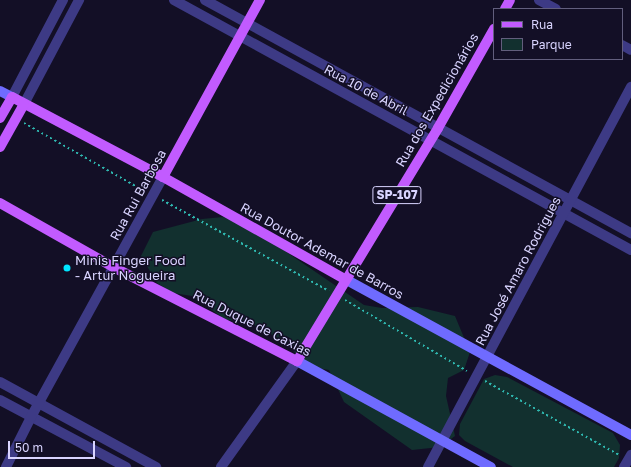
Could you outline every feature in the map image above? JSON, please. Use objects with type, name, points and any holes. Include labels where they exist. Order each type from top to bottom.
[{"type":"main road","name":"Rua Rui Barbosa","points":[[163,177],[260,0]]},
{"type":"main road","name":"Rua dos Expedicionários","points":[[297,361],[344,279],[431,140],[493,30]]},
{"type":"main road","name":"Rua Doutor Ademar de Barros","points":[[12,97],[163,177],[344,279]]},
{"type":"main road","points":[[0,118],[12,97]]},
{"type":"main road","points":[[0,147],[24,104]]},
{"type":"main road","name":"Rua Duque de Caxias","points":[[0,203],[113,266],[297,361]]},
{"type":"street","points":[[12,97],[63,0]]},
{"type":"street","points":[[24,104],[79,0]]},
{"type":"street","name":"Rua 10 de Abril","points":[[174,0],[631,250]]},
{"type":"street","name":"Rua 10 de Abril","points":[[205,0],[631,233]]},
{"type":"street","points":[[539,0],[554,8]]},
{"type":"street","name":"Rua José Amaro Rodrigues","points":[[428,467],[631,87]]},
{"type":"street","name":"Rua Doutor Ademar de Barros","points":[[0,90],[12,97]]},
{"type":"street","name":"Rua Rui Barbosa","points":[[6,467],[31,417],[163,177]]},
{"type":"street","name":"Rua Doutor Ademar de Barros","points":[[344,279],[631,435]]},
{"type":"street","name":"Rua Duque de Caxias","points":[[297,361],[491,467]]},
{"type":"street","name":"Rua dos Expedicionários","points":[[221,467],[297,361]]},
{"type":"street","points":[[0,382],[156,467]]},
{"type":"street","points":[[0,400],[126,467]]},
{"type":"path","points":[[16,118],[153,196],[336,294],[476,377],[628,460]]},
{"type":"green space","points":[[223,217],[242,224],[279,247],[364,305],[382,308],[418,307],[455,316],[470,352],[464,370],[448,378],[446,396],[455,436],[440,447],[412,450],[344,402],[329,370],[311,367],[280,339],[246,321],[226,320],[192,296],[173,293],[157,283],[141,256],[153,232],[202,219]]},
{"type":"green space","points":[[495,375],[507,377],[613,433],[620,445],[619,458],[614,467],[513,467],[465,441],[459,435],[460,424],[484,379]]},
{"type":"place","name":"Minis Finger Food - Artur Nogueira","points":[[67,268]]}]
